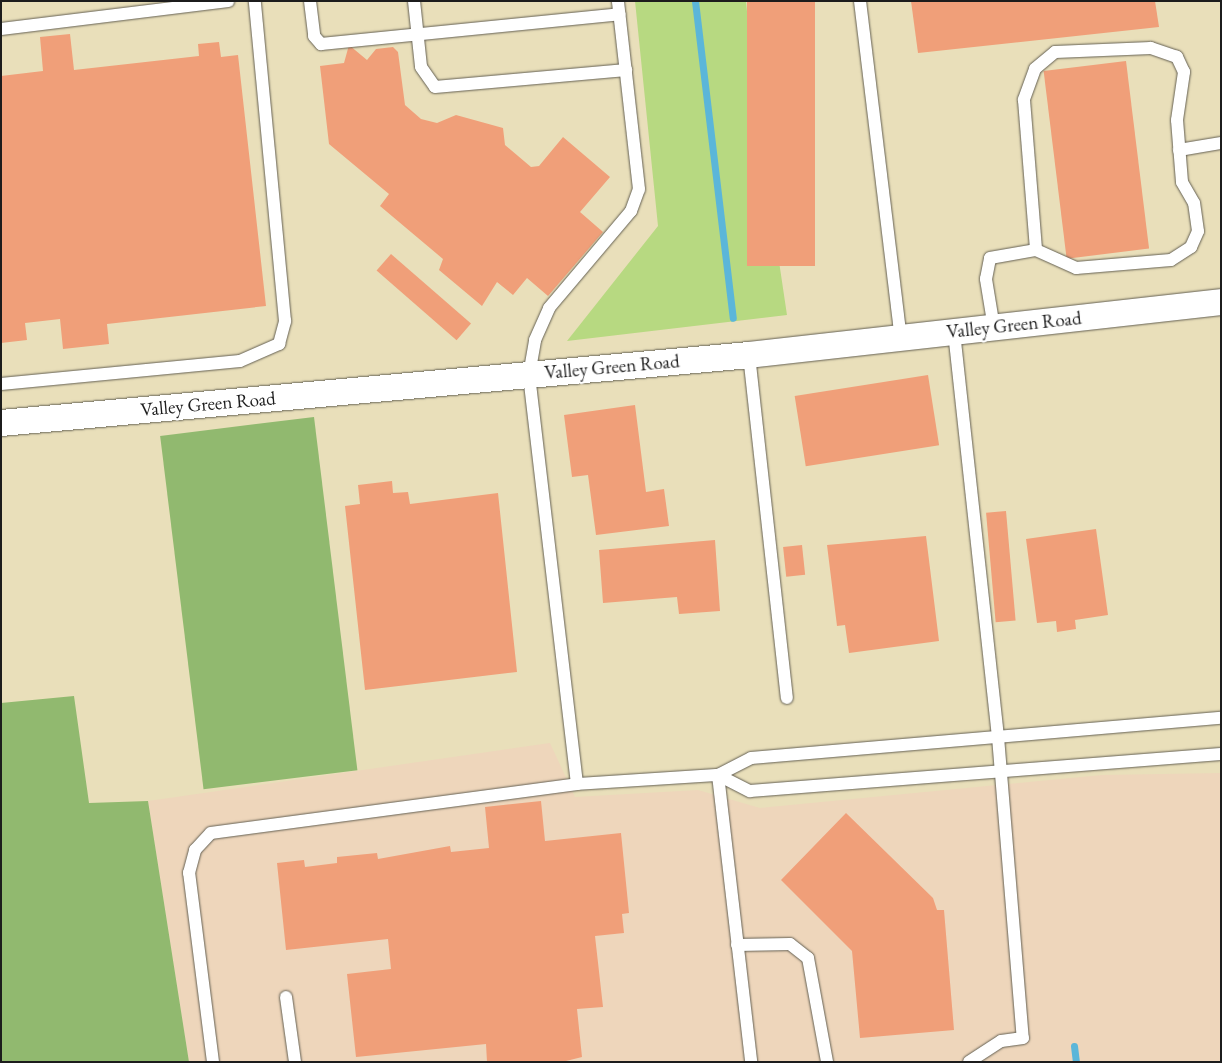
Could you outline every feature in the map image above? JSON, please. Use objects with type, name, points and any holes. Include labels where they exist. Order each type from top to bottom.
[{"type":"street","name":"Valley Green Road","points":[[1,422],[749,355],[1221,302]]},
{"type":"lane","points":[[1,29],[228,1]]},
{"type":"lane","points":[[1,384],[240,361],[279,344],[285,321],[255,1]]},
{"type":"lane","points":[[310,1],[314,36],[321,44],[619,7],[639,189],[631,211],[549,308],[535,340],[529,375],[578,784]]},
{"type":"lane","points":[[414,1],[422,67],[434,87],[626,70]]},
{"type":"lane","points":[[860,1],[901,338]]},
{"type":"lane","points":[[994,328],[986,279],[990,258],[1036,250],[1076,268],[1172,260],[1191,247],[1198,231],[1194,203],[1182,182],[1177,120],[1184,72],[1178,57],[1150,48],[1055,52],[1035,69],[1024,100],[1036,250]]},
{"type":"lane","points":[[1179,150],[1221,143]]},
{"type":"lane","points":[[954,332],[998,737],[1023,1038],[1001,1041],[969,1062]]},
{"type":"lane","points":[[749,355],[787,698]]},
{"type":"lane","points":[[213,1062],[189,873],[195,850],[211,833],[578,784],[718,775],[751,758],[1221,718]]},
{"type":"lane","points":[[718,775],[750,791],[1221,754]]},
{"type":"lane","points":[[718,775],[751,1062]]},
{"type":"lane","points":[[737,945],[790,944],[808,958],[827,1062]]},
{"type":"lane","points":[[286,997],[295,1062]]},
{"type":"shaded area","points":[[550,743],[575,797],[698,790],[760,808],[1102,775],[1221,773],[1221,1062],[189,1062],[148,801]]},
{"type":"green space","points":[[635,1],[746,1],[757,114],[787,315],[567,341],[658,226]]},
{"type":"green space","points":[[314,417],[357,770],[204,789],[160,436]]},
{"type":"green space","points":[[74,696],[89,803],[148,801],[189,1062],[1,1062],[1,703]]},
{"type":"building","points":[[747,1],[815,1],[815,266],[747,266]]},
{"type":"building","points":[[911,1],[1155,1],[1159,27],[918,53]]},
{"type":"building","points":[[70,34],[74,70],[199,56],[198,44],[219,42],[221,57],[238,55],[266,306],[107,324],[109,344],[63,349],[60,319],[25,323],[27,340],[1,343],[1,76],[43,71],[40,37]]},
{"type":"building","points":[[349,45],[367,60],[376,49],[393,47],[398,52],[405,105],[421,119],[437,123],[456,115],[503,128],[505,145],[531,167],[539,166],[563,137],[610,177],[580,212],[603,232],[548,296],[527,278],[513,295],[497,282],[482,306],[439,270],[443,259],[380,206],[389,194],[329,144],[320,66],[344,63]]},
{"type":"building","points":[[1126,61],[1149,249],[1067,259],[1044,71]]},
{"type":"building","points":[[391,254],[471,324],[457,340],[377,271]]},
{"type":"building","points":[[928,375],[939,445],[806,466],[795,396]]},
{"type":"building","points":[[635,405],[646,492],[664,489],[669,526],[596,535],[588,475],[572,477],[564,415]]},
{"type":"building","points":[[392,481],[393,493],[408,492],[410,504],[498,493],[517,672],[365,690],[345,506],[360,504],[358,485]]},
{"type":"building","points":[[1006,511],[1016,621],[996,622],[986,513]]},
{"type":"building","points":[[1096,529],[1108,615],[1075,620],[1076,629],[1057,632],[1056,621],[1037,623],[1026,539]]},
{"type":"building","points":[[926,536],[939,641],[849,653],[845,625],[837,626],[827,545]]},
{"type":"building","points":[[715,540],[720,611],[679,614],[677,597],[603,603],[599,550]]},
{"type":"building","points":[[802,545],[805,575],[786,577],[783,547]]},
{"type":"building","points":[[541,801],[545,841],[621,833],[629,913],[622,914],[624,933],[595,936],[603,1007],[577,1009],[582,1057],[562,1062],[487,1062],[486,1044],[356,1057],[347,974],[391,969],[388,939],[286,950],[277,863],[304,860],[305,867],[337,863],[337,857],[377,853],[378,859],[450,846],[451,852],[489,848],[485,807]]},
{"type":"building","points":[[846,813],[933,898],[937,910],[944,910],[954,1030],[860,1038],[852,951],[781,880]]},
{"type":"waterway","points":[[695,1],[733,318]]},
{"type":"waterway","points":[[1074,1046],[1076,1062]]}]
